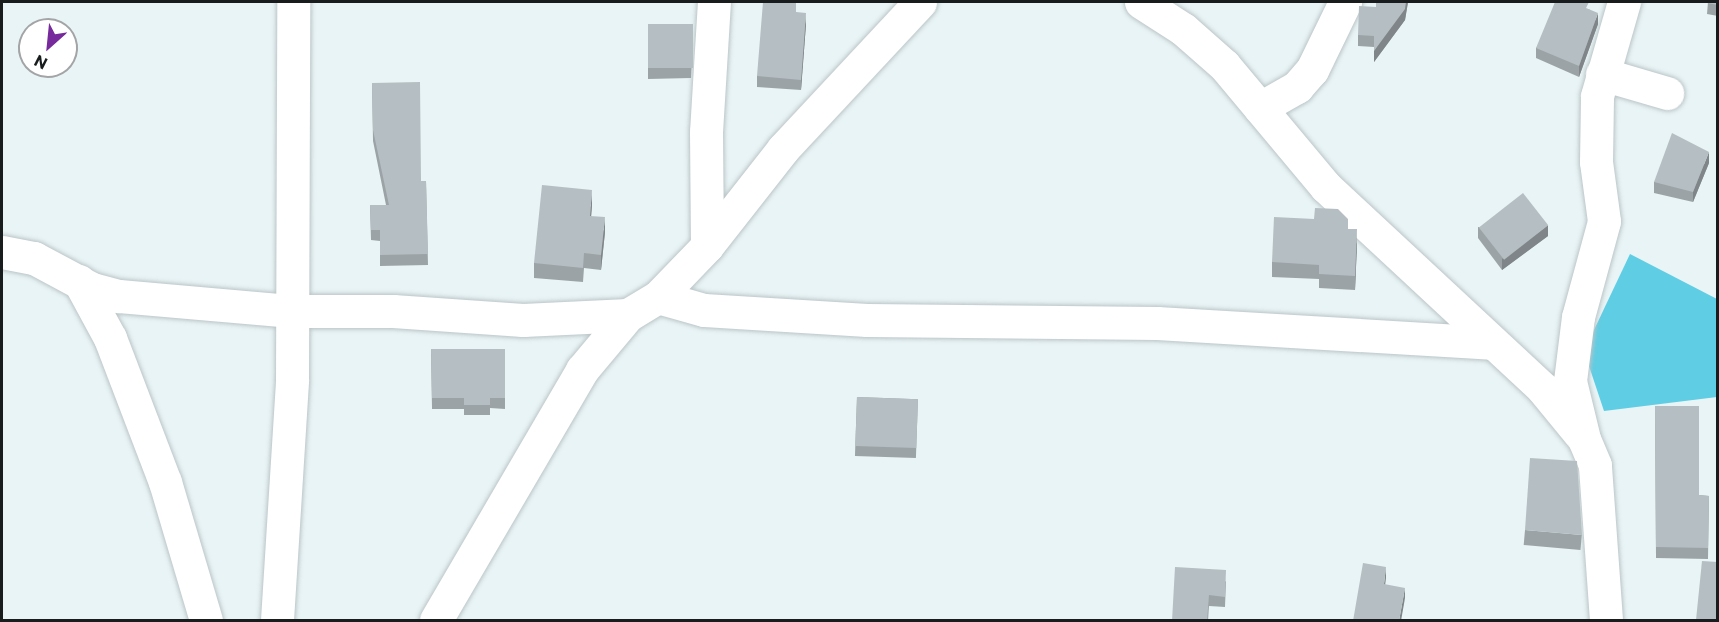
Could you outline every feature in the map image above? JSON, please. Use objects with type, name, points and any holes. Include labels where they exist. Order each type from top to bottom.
[{"type":"street","points":[[277,621],[292,312],[293,2]]},
{"type":"street","points":[[707,246],[706,132],[714,2]]},
{"type":"street","points":[[436,621],[582,370],[628,315],[658,297],[707,246],[783,149],[920,2]]},
{"type":"street","points":[[1141,2],[1207,49],[1326,187],[1543,389],[1584,440]]},
{"type":"street","points":[[1260,108],[1297,87],[1312,70],[1345,2]]},
{"type":"street","points":[[1606,621],[1594,465],[1584,440],[1570,381],[1578,317],[1604,221],[1595,117],[1602,74],[1624,2]]},
{"type":"street","points":[[1602,74],[1667,93]]},
{"type":"street","points":[[2,252],[34,258],[80,281],[119,296],[292,312],[393,310],[523,320],[628,315]]},
{"type":"street","points":[[80,281],[110,338],[165,483],[206,621]]},
{"type":"street","points":[[658,297],[704,310],[886,321],[1157,323],[1491,343]]},
{"type":"shaded area","points":[[1630,254],[1717,299],[1717,397],[1604,411],[1584,351]]},
{"type":"building","points":[[763,2],[796,2],[796,12],[806,13],[801,80],[757,76]]},
{"type":"building","points":[[1376,2],[1406,2],[1405,9],[1374,51],[1374,36],[1358,35],[1359,6],[1376,7]]},
{"type":"building","points":[[1555,2],[1589,2],[1586,8],[1598,13],[1579,66],[1536,48]]},
{"type":"building","points":[[648,24],[693,24],[693,68],[648,68]]},
{"type":"building","points":[[420,82],[421,181],[426,181],[428,254],[380,255],[380,230],[371,230],[370,205],[389,205],[373,130],[372,83]]},
{"type":"building","points":[[1672,133],[1709,152],[1693,192],[1654,182]]},
{"type":"building","points":[[542,185],[592,190],[590,216],[605,217],[601,255],[584,253],[583,268],[534,263]]},
{"type":"building","points":[[1523,193],[1548,225],[1504,260],[1479,227]]},
{"type":"building","points":[[1315,208],[1338,209],[1348,219],[1348,229],[1357,229],[1355,276],[1319,274],[1319,265],[1272,262],[1274,217],[1314,219]]},
{"type":"building","points":[[431,349],[505,349],[505,398],[490,398],[490,405],[464,405],[464,398],[432,398]]},
{"type":"building","points":[[857,397],[918,399],[916,448],[855,446]]},
{"type":"building","points":[[1655,406],[1699,406],[1699,495],[1709,496],[1708,548],[1656,547]]},
{"type":"building","points":[[1530,458],[1577,461],[1582,535],[1525,530]]},
{"type":"building","points":[[1702,561],[1718,562],[1718,621],[1696,620]]},
{"type":"building","points":[[1363,563],[1386,567],[1384,584],[1405,588],[1399,621],[1353,621]]},
{"type":"building","points":[[1175,567],[1226,570],[1225,597],[1209,595],[1207,621],[1172,621]]}]
